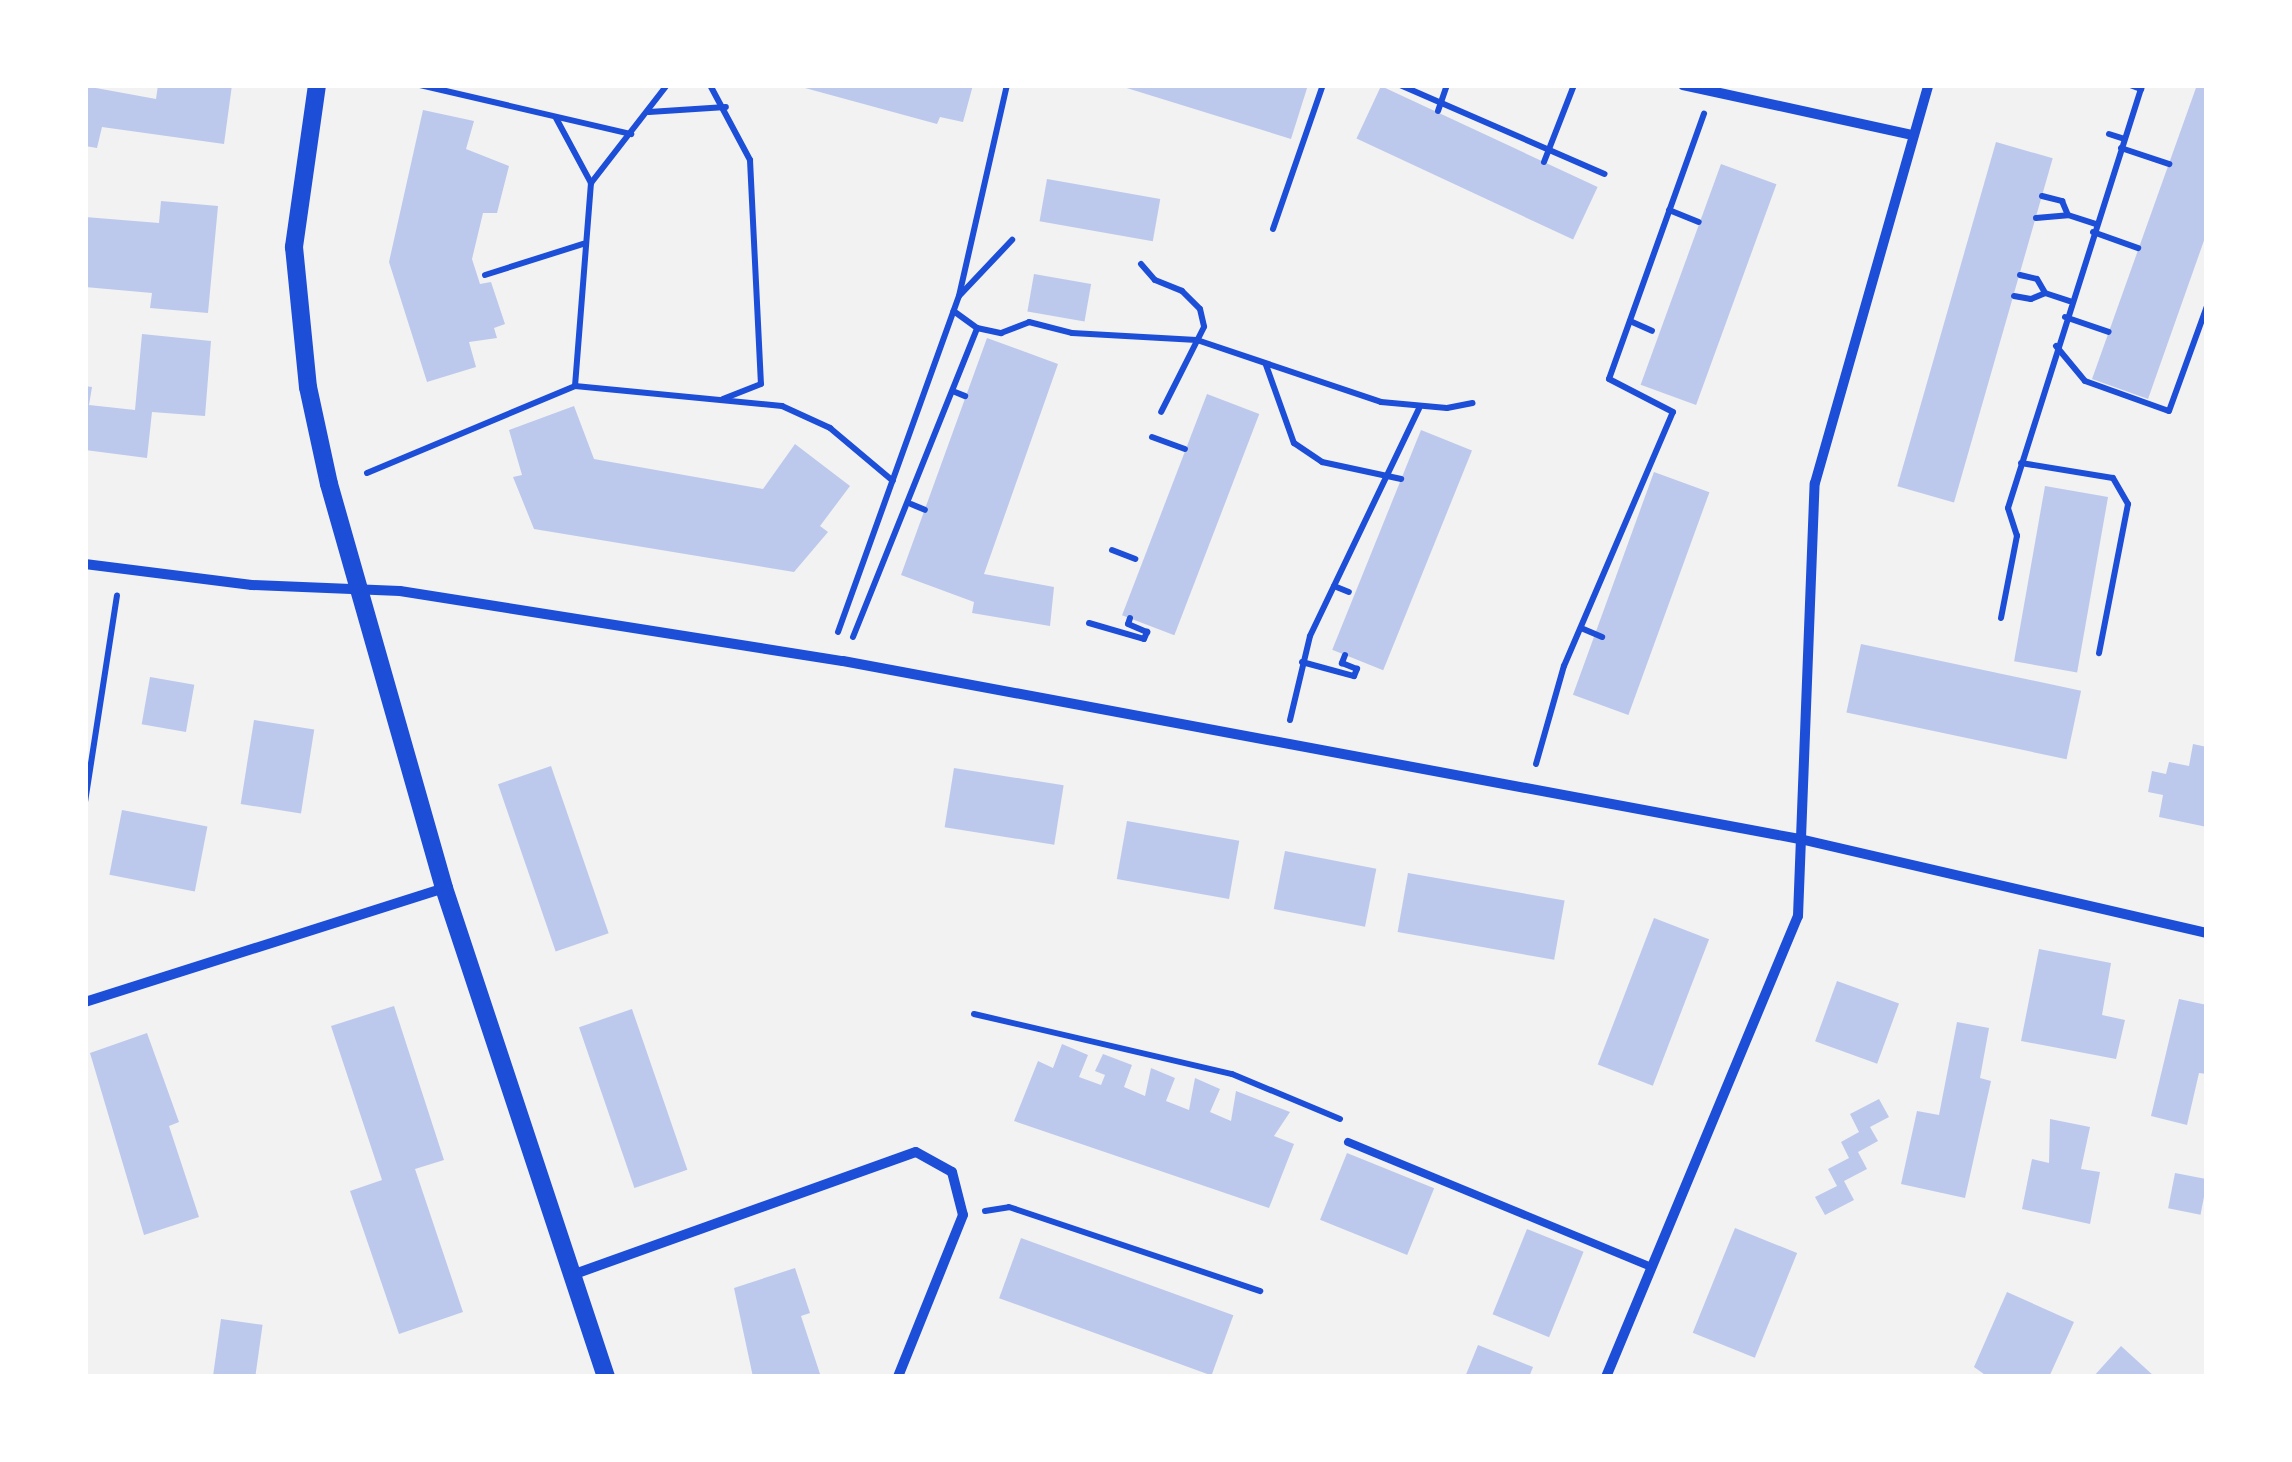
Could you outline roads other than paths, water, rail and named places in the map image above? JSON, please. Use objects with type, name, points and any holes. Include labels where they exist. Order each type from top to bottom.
[{"type":"street","points":[[317,85],[299,191],[297,300],[308,387],[355,588],[444,888],[606,1377]]},
{"type":"street","points":[[1682,85],[1912,135]]},
{"type":"street","points":[[1606,1377],[1798,916],[1815,483],[1928,85]]},
{"type":"street","points":[[85,564],[355,588],[843,662],[1800,838],[2207,933]]},
{"type":"street","points":[[85,1002],[444,888]]},
{"type":"street","points":[[572,1275],[916,1152],[952,1172],[963,1215],[898,1377]]},
{"type":"lane","points":[[1348,1142],[1651,1267]]}]
